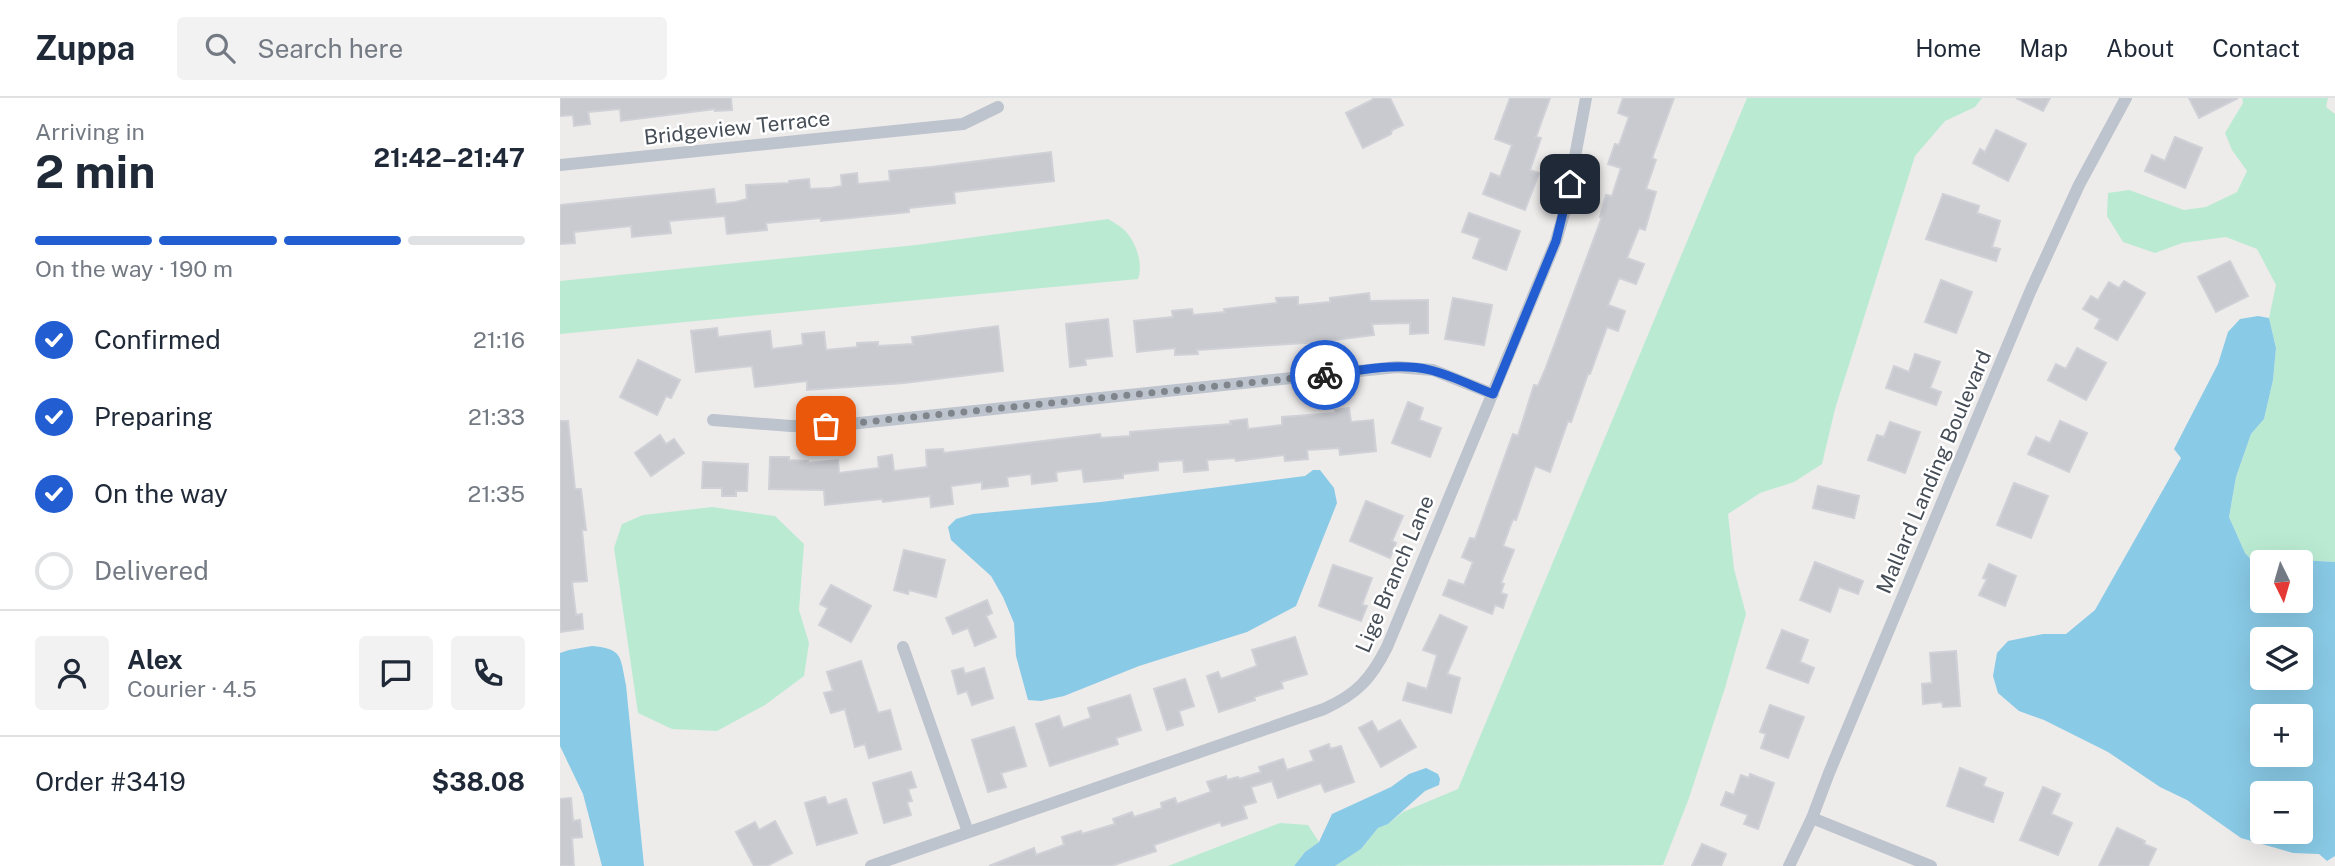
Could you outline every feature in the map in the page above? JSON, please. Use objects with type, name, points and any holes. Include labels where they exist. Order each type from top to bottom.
[{"type":"street","name":"Lige Branch Lane","points":[[870,866],[1324,709],[1353,694],[1367,682],[1387,647],[1556,241],[1565,210],[1586,98]]},
{"type":"street","name":"Mallard Landing Boulevard","points":[[1788,866],[1812,818],[2030,292],[2079,185],[2126,98]]},
{"type":"street","name":"Bridgeview Terrace","points":[[560,165],[963,124],[998,107]]},
{"type":"street","points":[[713,420],[791,426],[840,425],[1397,367],[1433,370],[1493,394]]},
{"type":"street","points":[[903,647],[968,832]]},
{"type":"street","points":[[1812,818],[1931,866]]},
{"type":"green space","points":[[1747,98],[1982,98],[1975,107],[1945,121],[1915,156],[1835,409],[1822,464],[1794,482],[1760,493],[1728,514],[1734,569],[1746,614],[1689,798],[1663,865],[1335,866],[1361,849],[1378,828],[1403,812],[1458,789]]},
{"type":"green space","points":[[2242,98],[2328,98],[2326,107],[2335,114],[2335,562],[2314,561],[2314,550],[2250,550],[2250,558],[2229,517],[2236,477],[2251,434],[2264,419],[2273,380],[2276,348],[2269,318],[2276,285],[2257,249],[2226,237],[2182,243],[2155,253],[2123,242],[2107,216],[2108,193],[2129,190],[2184,210],[2206,207],[2237,192],[2247,171],[2232,150],[2225,133],[2243,103]]},
{"type":"green space","points":[[1108,219],[1123,229],[1135,245],[1140,266],[1138,279],[560,334],[560,281],[916,245]]},
{"type":"green space","points":[[712,507],[775,516],[804,544],[799,610],[809,643],[804,676],[765,705],[717,731],[672,729],[638,713],[614,548],[622,524],[643,515]]},
{"type":"green space","points":[[1280,823],[1308,825],[1319,842],[1305,852],[1294,866],[1168,866]]},
{"type":"water","points":[[2258,316],[2269,318],[2276,348],[2273,380],[2264,419],[2251,434],[2236,477],[2229,517],[2250,558],[2250,613],[2313,613],[2314,561],[2335,562],[2335,856],[2327,861],[2319,854],[2293,853],[2262,844],[2313,844],[2313,781],[2250,781],[2250,841],[2241,838],[2187,800],[2160,787],[2108,752],[2044,720],[2019,711],[1998,693],[1993,676],[1997,653],[2008,641],[2043,634],[2066,634],[2095,610],[2181,458],[2174,449],[2218,364],[2228,332],[2240,319]]},
{"type":"water","points":[[1313,470],[1320,470],[1334,488],[1337,503],[1296,606],[1247,632],[1139,666],[1064,696],[1041,701],[1028,700],[1016,656],[1014,623],[1003,597],[991,576],[951,540],[948,527],[956,519],[973,514],[1101,502],[1305,476]]},
{"type":"water","points":[[592,646],[615,652],[623,667],[644,866],[602,866],[583,794],[560,746],[560,653]]},
{"type":"water","points":[[1426,768],[1438,774],[1439,785],[1425,791],[1388,824],[1378,828],[1361,849],[1335,866],[1294,866],[1305,852],[1319,842],[1332,814]]},
{"type":"building","points":[[560,98],[731,98],[732,110],[715,109],[621,121],[620,109],[588,112],[590,124],[574,126],[573,115],[560,116]]},
{"type":"building","points":[[1373,98],[1390,98],[1403,125],[1363,148],[1346,113]]},
{"type":"building","points":[[1510,98],[1550,98],[1536,137],[1541,138],[1530,170],[1539,173],[1525,210],[1483,194],[1491,173],[1500,177],[1512,145],[1495,139]]},
{"type":"building","points":[[1623,98],[1674,98],[1652,158],[1656,160],[1646,189],[1656,192],[1645,230],[1639,228],[1627,258],[1644,264],[1636,284],[1619,278],[1608,305],[1625,311],[1618,331],[1607,327],[1550,472],[1535,466],[1516,520],[1513,519],[1503,546],[1514,550],[1501,583],[1504,584],[1501,593],[1507,595],[1503,608],[1495,605],[1492,614],[1443,595],[1449,580],[1464,585],[1473,562],[1462,557],[1470,538],[1475,539],[1513,434],[1518,436],[1534,385],[1538,386],[1545,370],[1602,217],[1606,195],[1612,196],[1621,168],[1608,164],[1615,144],[1619,145],[1629,117],[1618,113]]},
{"type":"building","points":[[2016,98],[2050,98],[2043,111]]},
{"type":"building","points":[[2189,98],[2238,98],[2199,118]]},
{"type":"building","points":[[1996,130],[2026,144],[2008,181],[1973,163],[1980,149],[1985,152]]},
{"type":"building","points":[[2175,137],[2202,148],[2185,188],[2145,171],[2152,155],[2165,161]]},
{"type":"building","points":[[1051,152],[1054,181],[954,192],[955,203],[909,208],[909,212],[821,221],[821,218],[766,223],[767,230],[727,234],[725,216],[669,221],[671,233],[632,237],[631,226],[574,232],[575,243],[560,244],[560,205],[714,189],[716,204],[736,202],[747,199],[746,185],[809,179],[810,189],[831,188],[842,186],[841,175],[857,173],[858,184],[890,181],[889,171]]},
{"type":"building","points":[[1943,194],[1979,206],[1977,213],[2000,221],[1992,247],[2000,249],[1996,261],[1926,239]]},
{"type":"building","points":[[1469,213],[1520,231],[1506,270],[1473,258],[1480,238],[1462,232]]},
{"type":"building","points":[[2230,261],[2248,296],[2216,312],[2198,277]]},
{"type":"building","points":[[1941,280],[1972,292],[1956,333],[1925,322]]},
{"type":"building","points":[[2124,281],[2145,293],[2117,340],[2095,328],[2100,319],[2083,309],[2091,296],[2098,300],[2109,282],[2119,288]]},
{"type":"building","points":[[1369,293],[1370,301],[1428,300],[1428,333],[1410,334],[1410,323],[1372,324],[1374,335],[1320,342],[1197,350],[1198,354],[1175,355],[1175,348],[1137,352],[1134,321],[1173,317],[1172,311],[1192,309],[1193,315],[1277,303],[1276,298],[1298,297],[1298,305],[1330,302],[1330,298]]},
{"type":"building","points":[[1453,298],[1492,305],[1484,345],[1445,339]]},
{"type":"building","points":[[1108,319],[1112,356],[1085,359],[1086,365],[1070,367],[1066,324]]},
{"type":"building","points":[[998,326],[1003,371],[904,383],[807,390],[807,381],[755,387],[752,366],[696,372],[691,331],[717,328],[718,337],[770,331],[772,349],[803,345],[802,334],[824,332],[826,350],[857,347],[857,343],[878,342],[878,346],[913,344],[912,337]]},
{"type":"building","points":[[2077,348],[2106,363],[2086,400],[2048,380],[2056,364],[2066,369]]},
{"type":"building","points":[[1915,354],[1940,362],[1930,388],[1941,392],[1936,405],[1886,388],[1894,366],[1909,372]]},
{"type":"building","points":[[638,360],[680,380],[671,398],[666,396],[657,415],[620,397]]},
{"type":"building","points":[[1408,402],[1423,408],[1419,420],[1441,428],[1430,457],[1392,443]]},
{"type":"building","points":[[1349,408],[1351,422],[1373,420],[1376,451],[1340,455],[1339,448],[1307,450],[1308,459],[1285,461],[1284,455],[1236,461],[1235,458],[1207,460],[1208,470],[1184,472],[1183,460],[1158,462],[1158,470],[1123,474],[1123,478],[1084,482],[1082,469],[1056,472],[1057,481],[1032,484],[1031,474],[1007,477],[1008,486],[982,489],[982,482],[951,486],[953,504],[931,507],[930,496],[825,505],[824,490],[769,489],[770,457],[789,457],[789,460],[808,463],[838,460],[839,473],[879,468],[878,457],[892,455],[894,471],[927,467],[926,450],[943,449],[944,453],[1100,434],[1101,438],[1130,436],[1130,432],[1231,424],[1230,421],[1247,419],[1248,429],[1282,425],[1282,417],[1335,413],[1335,410]]},
{"type":"building","points":[[560,421],[568,421],[575,489],[581,489],[586,530],[582,530],[587,581],[572,582],[576,615],[582,614],[583,629],[560,632]]},
{"type":"building","points":[[2060,421],[2087,433],[2069,472],[2028,454],[2036,437],[2050,443]]},
{"type":"building","points":[[1890,422],[1920,432],[1905,473],[1868,460],[1877,435],[1884,437]]},
{"type":"building","points":[[660,435],[666,444],[674,439],[684,453],[651,476],[635,453]]},
{"type":"building","points":[[703,462],[748,464],[747,491],[736,491],[736,496],[722,496],[722,488],[702,488]]},
{"type":"building","points":[[2014,483],[2048,496],[2031,538],[1997,525]]},
{"type":"building","points":[[1818,486],[1859,496],[1854,518],[1813,508]]},
{"type":"building","points":[[1366,501],[1403,516],[1392,541],[1396,543],[1390,558],[1350,541]]},
{"type":"building","points":[[904,550],[945,560],[936,597],[909,590],[908,594],[894,590]]},
{"type":"building","points":[[1815,562],[1863,581],[1858,594],[1839,587],[1830,612],[1800,600]]},
{"type":"building","points":[[1989,564],[2016,576],[2005,606],[1979,595],[1987,579],[1983,578]]},
{"type":"building","points":[[1333,565],[1372,578],[1362,605],[1367,606],[1361,621],[1319,606]]},
{"type":"building","points":[[831,585],[871,606],[851,642],[819,625],[828,608],[820,604]]},
{"type":"building","points":[[987,600],[992,613],[986,616],[996,637],[975,646],[968,628],[953,634],[946,618]]},
{"type":"building","points":[[1440,615],[1467,627],[1447,674],[1460,678],[1451,713],[1403,700],[1408,683],[1427,689],[1437,655],[1423,650]]},
{"type":"building","points":[[1782,630],[1808,640],[1800,662],[1814,668],[1808,683],[1767,668]]},
{"type":"building","points":[[1295,637],[1307,674],[1281,682],[1283,688],[1219,712],[1207,676],[1218,672],[1221,679],[1257,666],[1252,650]]},
{"type":"building","points":[[1956,651],[1960,706],[1943,707],[1942,702],[1923,704],[1922,684],[1932,683],[1930,653]]},
{"type":"building","points":[[861,661],[878,713],[890,710],[901,749],[869,758],[865,744],[855,747],[845,709],[831,713],[824,693],[833,691],[827,672]]},
{"type":"building","points":[[963,668],[965,674],[984,668],[993,698],[972,705],[967,691],[958,694],[952,671]]},
{"type":"building","points":[[1185,679],[1194,706],[1179,711],[1183,725],[1167,730],[1154,689]]},
{"type":"building","points":[[1130,695],[1141,730],[1116,738],[1118,744],[1050,766],[1036,724],[1059,716],[1063,728],[1091,718],[1088,708]]},
{"type":"building","points":[[1770,705],[1804,717],[1788,758],[1761,748],[1766,734],[1760,732]]},
{"type":"building","points":[[1400,720],[1416,747],[1381,767],[1359,728],[1372,721],[1378,732]]},
{"type":"building","points":[[1014,727],[1026,766],[1001,773],[1006,787],[988,792],[972,740]]},
{"type":"building","points":[[1329,744],[1330,749],[1341,746],[1354,782],[1325,792],[1321,783],[1278,798],[1272,781],[1251,787],[1256,802],[1243,806],[1247,818],[1222,826],[1220,822],[1154,845],[1156,851],[1111,866],[989,866],[1034,848],[1036,855],[1064,845],[1062,837],[1115,824],[1113,819],[1132,812],[1134,817],[1162,808],[1161,803],[1175,798],[1177,804],[1211,792],[1207,782],[1226,776],[1227,780],[1239,779],[1261,772],[1259,767],[1283,759],[1287,770],[1314,761],[1310,751]]},
{"type":"building","points":[[1960,768],[1986,778],[1983,786],[2003,793],[1993,822],[1947,806]]},
{"type":"building","points":[[911,772],[916,787],[908,789],[912,801],[907,802],[911,815],[884,823],[873,783]]},
{"type":"building","points":[[1750,774],[1774,783],[1758,829],[1744,824],[1748,815],[1721,805],[1726,792],[1734,795],[1741,775],[1749,778]]},
{"type":"building","points":[[2043,787],[2060,794],[2051,814],[2072,823],[2058,855],[2020,840]]},
{"type":"building","points":[[825,797],[828,805],[846,799],[857,833],[817,845],[805,803]]},
{"type":"building","points":[[571,798],[573,821],[580,820],[582,837],[572,838],[574,866],[560,866],[560,799]]},
{"type":"building","points":[[775,821],[792,853],[767,866],[754,866],[736,832],[755,822],[759,830]]},
{"type":"building","points":[[2117,828],[2156,849],[2148,866],[2099,866]]},
{"type":"building","points":[[1702,844],[1726,854],[1721,866],[1692,866]]},
{"type":"way so far","points":[[826,426],[1325,375]]},
{"type":"route","points":[[1325,375],[1417,367],[1433,370],[1493,394],[1556,241],[1570,184]]}]
